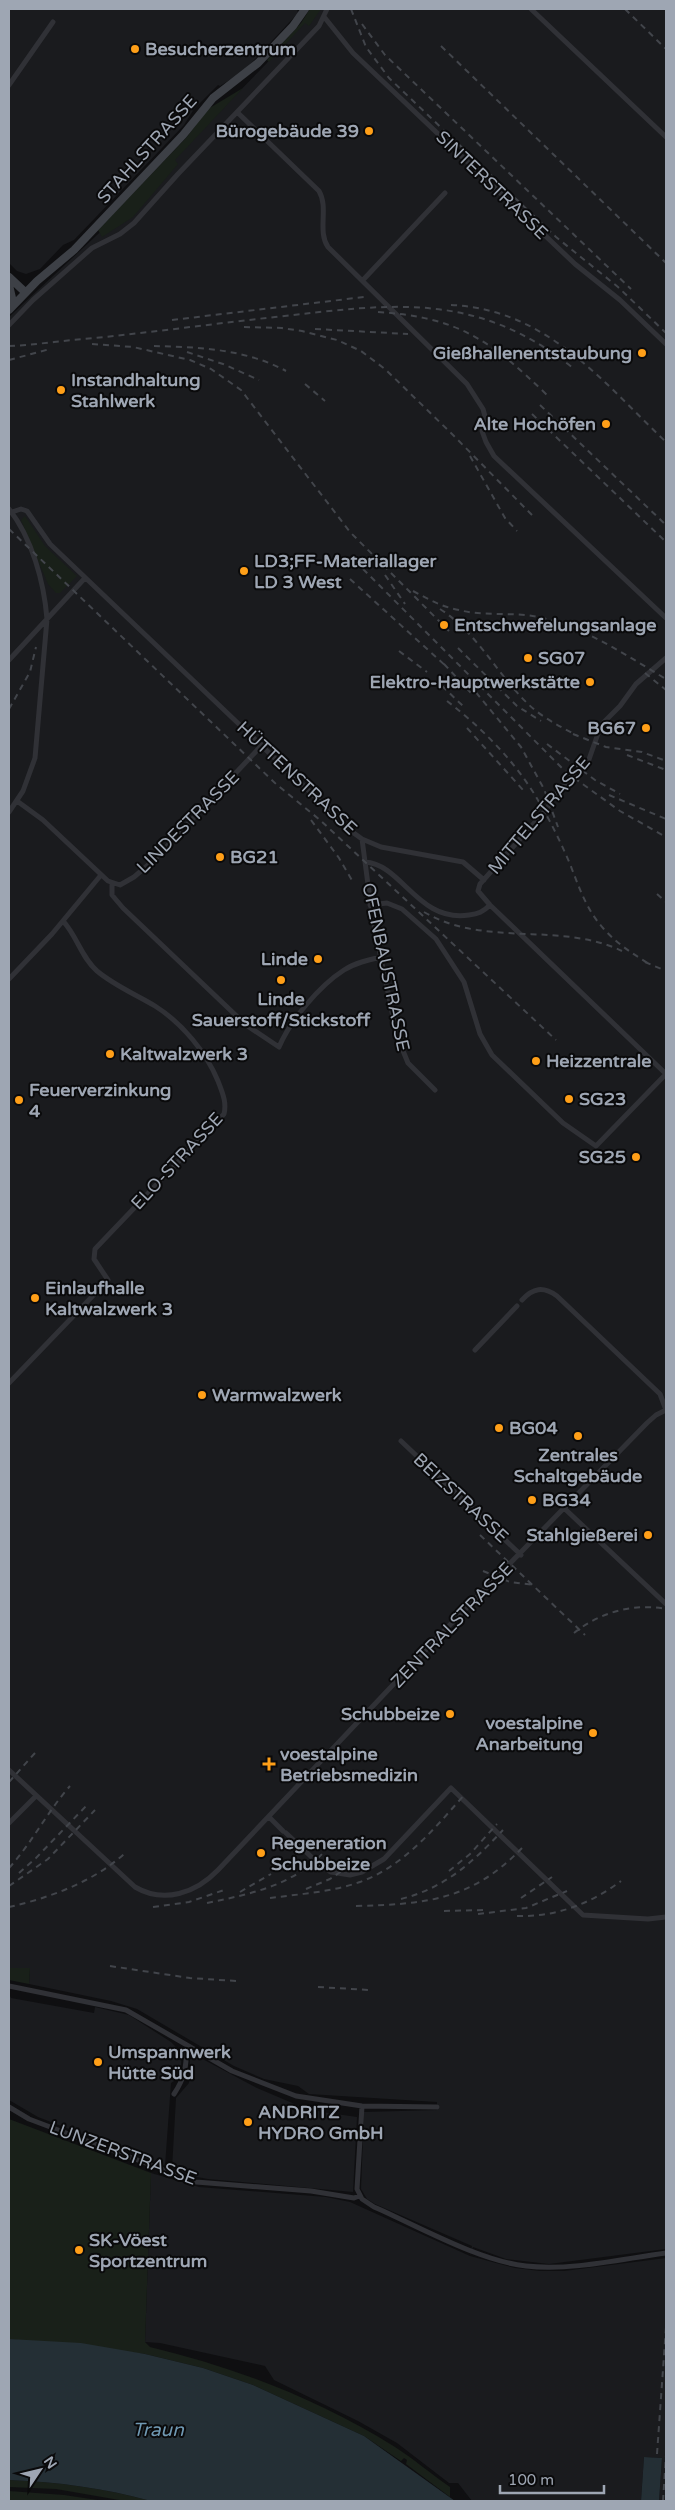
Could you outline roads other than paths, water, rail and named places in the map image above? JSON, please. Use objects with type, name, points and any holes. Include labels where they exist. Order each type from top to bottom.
[{"type":"street","name":"STAHLSTRASSE","points":[[9,309],[25,292],[74,250],[183,135],[207,105],[254,67],[293,26],[305,9]]},
{"type":"street","points":[[9,325],[33,300],[92,248],[120,234],[134,223],[325,18],[327,9]]},
{"type":"street","points":[[531,9],[666,137]]},
{"type":"street","name":"SINTERSTRASSE","points":[[325,18],[348,47],[368,67],[575,264],[620,300],[666,344]]},
{"type":"street","points":[[9,85],[53,22]]},
{"type":"street","points":[[237,112],[319,191],[322,199],[325,242],[466,384],[476,397],[486,420],[482,431],[494,456],[666,618]]},
{"type":"street","points":[[363,280],[445,193]]},
{"type":"street","points":[[9,277],[33,300]]},
{"type":"street","points":[[9,285],[12,298],[9,309]]},
{"type":"street","name":"HÜTTENSTRASSE","points":[[10,510],[20,509],[27,511],[44,538],[362,839],[365,862]]},
{"type":"street","points":[[9,812],[28,780],[35,758],[47,619],[44,596],[36,565],[10,510]]},
{"type":"street","points":[[9,660],[85,578]]},
{"type":"street","name":"MITTELSTRASSE","points":[[484,880],[546,810],[558,791],[587,764],[601,725],[617,710],[636,684],[666,658]]},
{"type":"street","name":"LINDESTRASSE","points":[[112,884],[122,884],[143,870],[262,746]]},
{"type":"street","points":[[17,801],[43,820],[112,884],[112,895],[123,908],[255,1033],[279,1047],[290,1024],[337,976],[351,966],[381,957]]},
{"type":"street","points":[[362,839],[381,847],[463,862],[484,880],[478,891],[490,905],[666,1074],[596,1146],[562,1123],[492,1055],[480,1034],[464,982],[436,939],[402,908],[387,903],[370,905]]},
{"type":"street","points":[[365,862],[381,866],[419,898],[444,914],[456,916],[476,914],[484,912],[490,905]]},
{"type":"street","name":"OFENBAUSTRASSE","points":[[365,862],[370,905],[397,1036],[405,1060],[435,1090]]},
{"type":"street","points":[[9,978],[63,921],[101,875]]},
{"type":"street","name":"ELO-STRASSE","points":[[9,1383],[108,1280],[94,1259],[96,1249],[224,1114],[226,1107],[214,1070],[200,1048],[163,1012],[128,992],[96,969],[85,957],[74,935],[63,921]]},
{"type":"street","points":[[522,1300],[534,1290],[541,1289],[549,1290],[557,1296],[660,1394],[666,1410]]},
{"type":"street","points":[[475,1350],[517,1306]]},
{"type":"street","name":"ZENTRALSTRASSE","points":[[9,1770],[125,1880],[142,1892],[158,1896],[186,1893],[203,1884],[269,1817],[441,1634],[647,1423],[656,1415],[666,1410]]},
{"type":"street","name":"BEIZSTRASSE","points":[[401,1441],[521,1554]]},
{"type":"street","points":[[565,1509],[666,1604]]},
{"type":"street","points":[[269,1817],[321,1866],[331,1872],[350,1875],[362,1872],[384,1859],[451,1788],[583,1915],[648,1919],[666,1917]]},
{"type":"street","points":[[9,1823],[36,1796]]},
{"type":"street","points":[[9,1986],[126,2010],[232,2071],[273,2088],[320,2101],[362,2106],[437,2107]]},
{"type":"street","points":[[174,2094],[183,2081],[186,2072],[187,2045]]},
{"type":"street","points":[[362,2106],[357,2184],[359,2196],[374,2207],[489,2258],[527,2266],[565,2266],[666,2253]]},
{"type":"street","name":"LUNZERSTRASSE","points":[[9,2107],[29,2119],[196,2182],[311,2191],[354,2198],[359,2196]]},
{"type":"water","name":"Traun","points":[[9,2339],[81,2343],[145,2354],[203,2368],[253,2385],[364,2436],[455,2501],[151,2501],[81,2486],[9,2480]]},
{"type":"water","points":[[644,2457],[662,2458],[659,2501],[641,2501]]},
{"type":"railway","points":[[351,9],[366,47],[389,78],[556,237],[618,287],[666,333]]},
{"type":"railway","points":[[625,9],[666,49]]},
{"type":"railway","points":[[362,24],[385,55],[631,289]]},
{"type":"railway","points":[[441,46],[666,263]]},
{"type":"railway","points":[[172,320],[364,297]]},
{"type":"railway","points":[[451,305],[485,310],[516,320],[544,334],[595,373],[666,442]]},
{"type":"railway","points":[[9,346],[132,334],[317,312],[394,307],[431,308],[466,314],[501,325],[537,343],[573,368]]},
{"type":"railway","points":[[378,312],[430,319],[471,335],[490,346],[508,360],[547,395]]},
{"type":"railway","points":[[244,327],[282,328],[302,331],[337,340],[361,351],[385,369],[532,515]]},
{"type":"railway","points":[[315,329],[408,334]]},
{"type":"railway","points":[[92,344],[133,347],[190,360],[211,369],[241,390],[350,532],[449,631]]},
{"type":"railway","points":[[154,346],[188,347],[238,354],[255,358],[286,371]]},
{"type":"railway","points":[[9,360],[50,349]]},
{"type":"railway","points":[[187,352],[223,364],[259,380]]},
{"type":"railway","points":[[305,384],[325,401]]},
{"type":"railway","points":[[540,405],[666,525]]},
{"type":"railway","points":[[532,414],[666,542]]},
{"type":"railway","points":[[470,456],[505,518],[517,531]]},
{"type":"railway","points":[[9,529],[276,784],[320,820],[556,1040]]},
{"type":"railway","points":[[363,569],[566,772],[620,811],[666,837]]},
{"type":"railway","points":[[385,575],[405,604]]},
{"type":"railway","points":[[350,579],[448,668]]},
{"type":"railway","points":[[413,591],[453,609],[480,613],[532,616],[560,623],[607,644],[666,679]]},
{"type":"railway","points":[[440,609],[465,629],[526,702],[550,721],[578,736]]},
{"type":"railway","points":[[9,709],[30,672],[36,647]]},
{"type":"railway","points":[[458,648],[517,706],[541,721]]},
{"type":"railway","points":[[399,651],[427,672]]},
{"type":"railway","points":[[444,664],[471,693]]},
{"type":"railway","points":[[645,673],[666,690]]},
{"type":"railway","points":[[469,684],[521,747],[544,789],[558,827]]},
{"type":"railway","points":[[442,686],[463,706]]},
{"type":"railway","points":[[447,701],[498,747],[530,788],[556,833],[584,898],[597,921],[620,944],[651,965]]},
{"type":"railway","points":[[467,728],[524,791]]},
{"type":"railway","points":[[573,734],[606,747],[642,752],[666,761]]},
{"type":"railway","points":[[547,744],[595,780],[620,794]]},
{"type":"railway","points":[[627,755],[666,770]]},
{"type":"railway","points":[[609,795],[666,819]]},
{"type":"railway","points":[[311,820],[339,858],[353,882]]},
{"type":"railway","points":[[657,894],[666,902]]},
{"type":"railway","points":[[424,912],[447,923],[472,929],[573,937],[598,942],[622,951]]},
{"type":"railway","points":[[645,962],[666,971]]},
{"type":"railway","points":[[480,1535],[585,1635]]},
{"type":"railway","points":[[483,1571],[510,1582],[534,1585]]},
{"type":"railway","points":[[574,1633],[595,1620],[618,1611],[642,1607],[666,1609]]},
{"type":"railway","points":[[9,1782],[35,1753]]},
{"type":"railway","points":[[9,1868],[70,1786]]},
{"type":"railway","points":[[270,1898],[338,1888],[376,1875],[418,1845],[465,1794]]},
{"type":"railway","points":[[19,1873],[88,1804]]},
{"type":"railway","points":[[9,1886],[48,1859],[95,1810]]},
{"type":"railway","points":[[449,1871],[470,1854],[497,1824]]},
{"type":"railway","points":[[401,1899],[445,1881],[481,1853],[503,1830]]},
{"type":"railway","points":[[356,1906],[404,1904],[446,1896],[484,1879],[503,1866],[522,1848]]},
{"type":"railway","points":[[207,1903],[254,1892],[284,1881],[311,1864],[323,1853]]},
{"type":"railway","points":[[9,1907],[70,1888],[99,1873],[124,1854]]},
{"type":"railway","points":[[306,1889],[330,1879],[355,1862]]},
{"type":"railway","points":[[240,1892],[271,1874]]},
{"type":"railway","points":[[521,1898],[552,1877]]},
{"type":"railway","points":[[517,1916],[545,1914],[572,1908],[597,1896],[621,1881]]},
{"type":"railway","points":[[153,1907],[189,1902],[224,1890]]},
{"type":"railway","points":[[478,1914],[526,1908],[567,1891]]},
{"type":"railway","points":[[444,1911],[484,1910]]},
{"type":"railway","points":[[110,1966],[190,1978],[236,1981]]},
{"type":"railway","points":[[318,1987],[370,1990]]},
{"type":"railway","points":[[657,2454],[666,2327]]},
{"type":"railway","points":[[663,2501],[666,2455]]},
{"type":"place","name":"Besucherzentrum","points":[[135,49]]},
{"type":"place","name":"Bürogebäude 39","points":[[369,131]]},
{"type":"place","name":"Gießhallenentstaubung","points":[[642,353]]},
{"type":"place","name":"Instandhaltung Stahlwerk","points":[[61,390]]},
{"type":"place","name":"Alte Hochöfen","points":[[606,424]]},
{"type":"place","name":"LD3;FF-Materiallager LD 3 West","points":[[244,571]]},
{"type":"place","name":"Entschwefelungsanlage","points":[[444,625]]},
{"type":"place","name":"SG07","points":[[528,658]]},
{"type":"place","name":"Elektro-Hauptwerkstätte","points":[[590,682]]},
{"type":"place","name":"BG67","points":[[646,728]]},
{"type":"place","name":"BG21","points":[[220,857]]},
{"type":"place","name":"Linde","points":[[318,959]]},
{"type":"place","name":"Linde Sauerstoff/Stickstoff","points":[[281,980]]},
{"type":"place","name":"Kaltwalzwerk 3","points":[[110,1054]]},
{"type":"place","name":"Heizzentrale","points":[[536,1061]]},
{"type":"place","name":"SG23","points":[[569,1099]]},
{"type":"place","name":"Feuerverzinkung 4","points":[[19,1100]]},
{"type":"place","name":"SG25","points":[[636,1157]]},
{"type":"place","name":"Einlaufhalle Kaltwalzwerk 3","points":[[35,1298]]},
{"type":"place","name":"Warmwalzwerk","points":[[202,1395]]},
{"type":"place","name":"BG04","points":[[499,1428]]},
{"type":"place","name":"Zentrales Schaltgebäude","points":[[578,1436]]},
{"type":"place","name":"BG34","points":[[532,1500]]},
{"type":"place","name":"Stahlgießerei","points":[[648,1535]]},
{"type":"place","name":"Schubbeize","points":[[450,1714]]},
{"type":"place","name":"voestalpine Anarbeitung","points":[[593,1733]]},
{"type":"place","name":"voestalpine Betriebsmedizin","points":[[269,1764]]},
{"type":"place","name":"Regeneration Schubbeize","points":[[261,1853]]},
{"type":"place","name":"Umspannwerk Hütte Süd","points":[[98,2062]]},
{"type":"place","name":"ANDRITZ HYDRO GmbH","points":[[248,2122]]},
{"type":"place","name":"SK-Vöest Sportzentrum","points":[[79,2250]]}]
